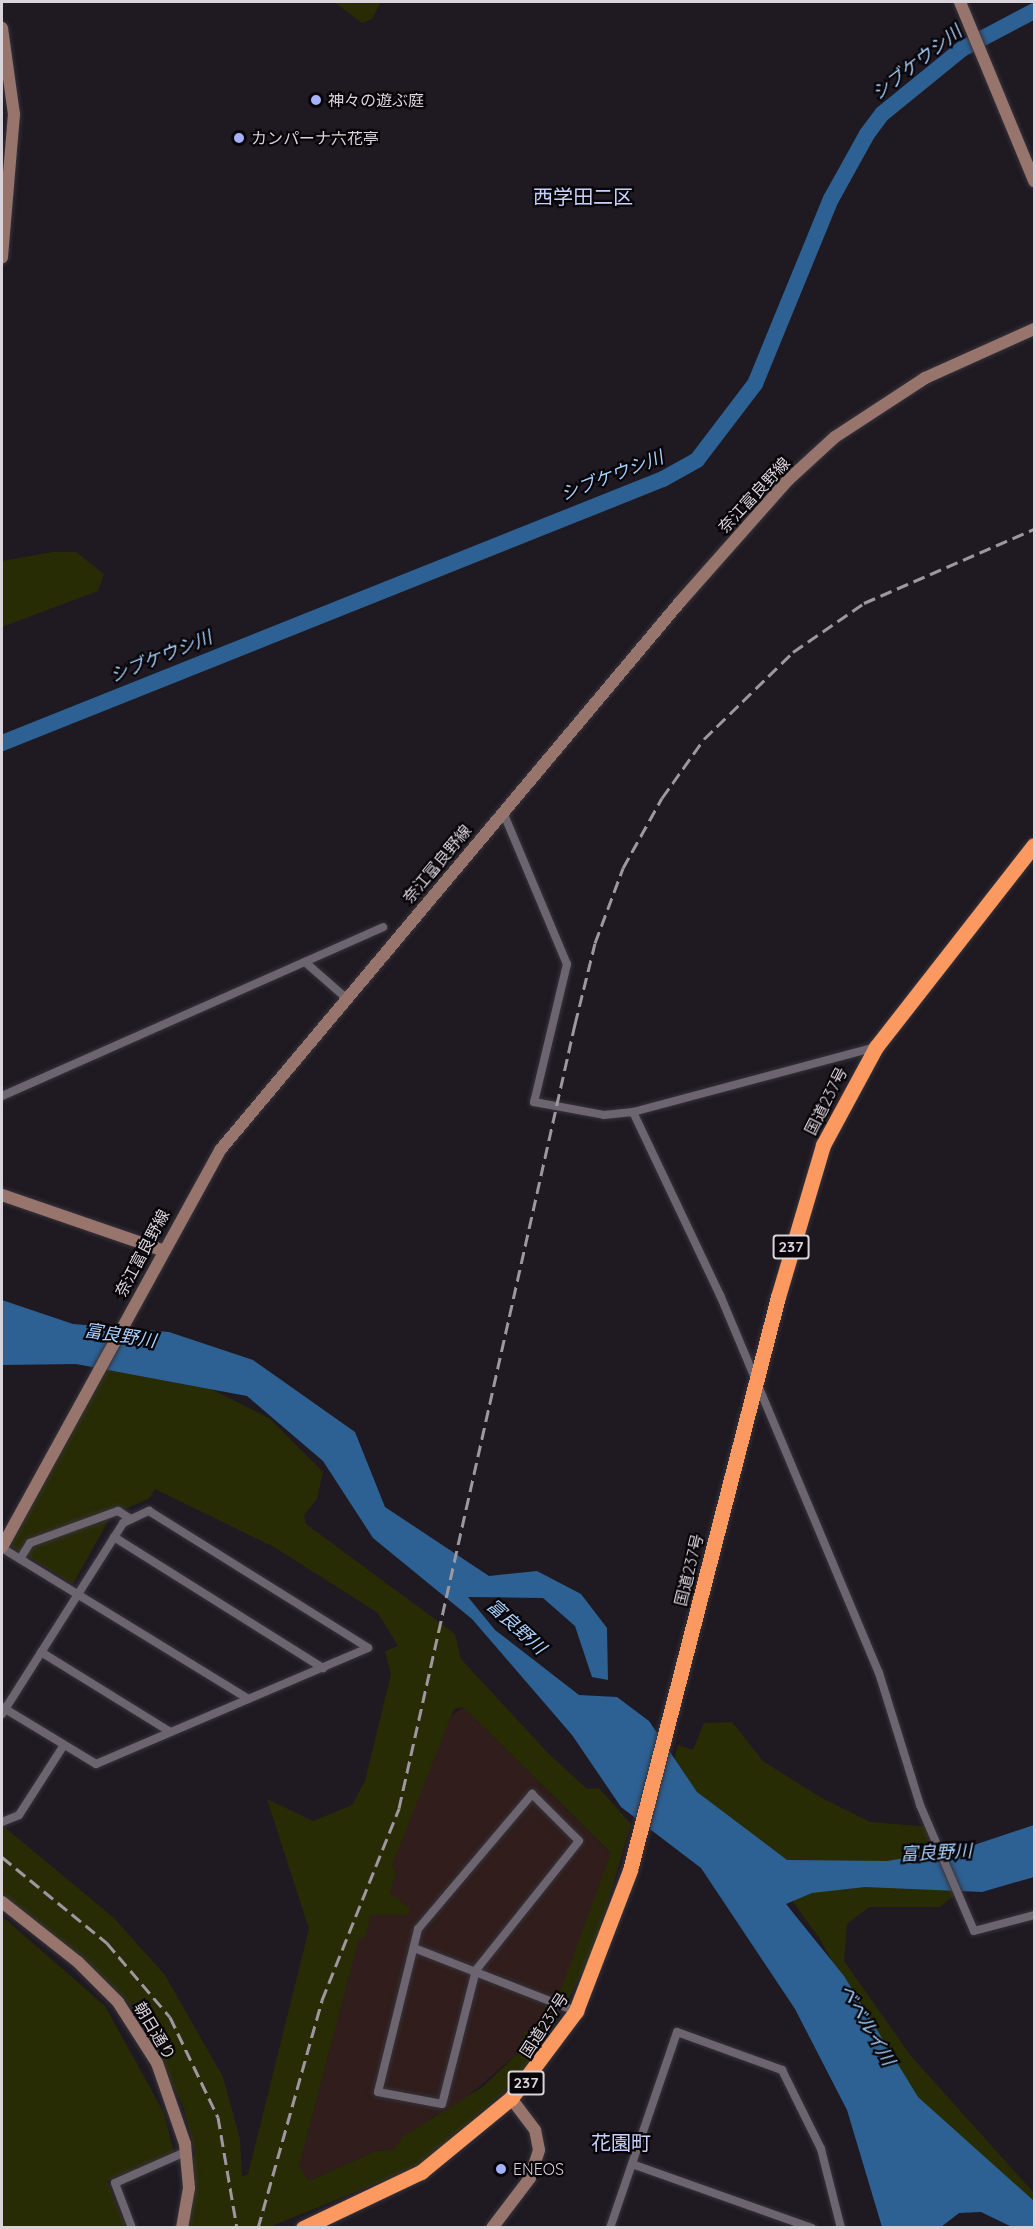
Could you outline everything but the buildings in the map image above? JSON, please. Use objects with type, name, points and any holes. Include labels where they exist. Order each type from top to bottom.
[{"type":"highway","name":"国道237号","points":[[303,2228],[421,2172],[511,2098],[576,2012],[604,1948],[637,1842],[756,1381],[814,1168],[844,1100],[876,1047],[1035,845]]},
{"type":"main road","points":[[960,2],[1035,181]]},
{"type":"main road","points":[[2,28],[14,114],[2,258]]},
{"type":"main road","name":"奈江富良野線","points":[[2,1547],[162,1250],[221,1149],[503,812],[746,526],[812,456],[902,391],[1035,329]]},
{"type":"main road","points":[[2,1195],[162,1250]]},
{"type":"main road","name":"朝日通り","points":[[2,1902],[78,1962],[133,2022],[158,2063],[186,2152],[189,2188],[182,2228]]},
{"type":"main road","points":[[492,2228],[530,2178],[539,2150],[535,2130],[511,2098]]},
{"type":"street","points":[[503,812],[567,964],[534,1102],[604,1115],[633,1112],[876,1047]]},
{"type":"street","points":[[2,1096],[383,927]]},
{"type":"street","points":[[305,962],[346,998]]},
{"type":"street","points":[[633,1112],[756,1381],[879,1673],[923,1811],[974,1931],[1035,1915]]},
{"type":"street","points":[[20,1559],[30,1543],[118,1511],[131,1518]]},
{"type":"street","points":[[149,1511],[368,1648],[96,1764],[3,1710],[114,1537],[131,1518],[149,1511]]},
{"type":"street","points":[[114,1537],[323,1668]]},
{"type":"street","points":[[2,1547],[248,1699]]},
{"type":"street","points":[[41,1652],[169,1731]]},
{"type":"street","points":[[2,1822],[19,1815],[64,1745]]},
{"type":"street","points":[[532,1794],[579,1841],[476,1970],[442,2104],[378,2092],[414,1948],[418,1929],[532,1794]]},
{"type":"street","points":[[414,1948],[476,1970],[576,2012]]},
{"type":"street","points":[[610,2228],[677,2032],[782,2070],[821,2148],[841,2228]]},
{"type":"street","points":[[132,2228],[115,2183],[186,2152]]},
{"type":"street","points":[[632,2164],[812,2228]]},
{"type":"shaded area","points":[[463,1707],[611,1854],[558,2000],[567,2002],[560,2012],[545,2008],[536,2031],[525,2030],[519,2052],[447,2114],[435,2115],[394,2150],[376,2151],[309,2181],[299,2166],[359,1937],[365,1937],[371,1915],[406,1915],[411,1909],[390,1893],[396,1874],[392,1865],[446,1720]]},
{"type":"green space","points":[[334,2],[381,2],[372,19],[362,23]]},
{"type":"green space","points":[[53,552],[76,552],[104,574],[98,591],[2,627],[2,561]]},
{"type":"green space","points":[[109,1362],[199,1383],[269,1418],[323,1472],[317,1499],[304,1515],[306,1524],[455,1634],[461,1659],[548,1753],[587,1789],[599,1788],[631,1824],[594,1949],[567,2002],[557,2000],[611,1853],[463,1707],[454,1709],[392,1865],[396,1874],[390,1893],[411,1909],[407,1915],[371,1915],[365,1937],[359,1938],[299,2166],[309,2181],[376,2151],[394,2150],[402,2137],[484,2086],[519,2052],[525,2030],[536,2031],[545,2008],[560,2012],[532,2060],[501,2095],[417,2167],[267,2228],[182,2227],[195,2152],[183,2106],[136,2011],[84,1959],[2,1894],[2,1825],[114,1918],[165,1975],[223,2077],[240,2139],[242,2177],[248,2174],[309,1929],[267,1799],[313,1821],[352,1805],[365,1781],[391,1674],[385,1651],[398,1646],[378,1613],[274,1547],[155,1489],[149,1499],[112,1514],[73,1584],[9,1545]]},
{"type":"green space","points":[[732,1722],[763,1761],[820,1797],[870,1822],[931,1827],[964,1888],[940,1907],[869,1907],[847,1924],[844,1961],[911,2056],[1034,2193],[1034,2208],[928,2124],[879,2051],[820,1939],[790,1898],[697,1804],[674,1758],[678,1745],[693,1750],[704,1723]]},
{"type":"green space","points":[[2,1916],[105,2006],[164,2113],[174,2152],[107,2181],[126,2227],[2,2227]]},
{"type":"water","points":[[2,1300],[73,1324],[169,1332],[253,1360],[355,1432],[385,1507],[489,1576],[537,1571],[581,1594],[607,1628],[608,1680],[592,1677],[575,1626],[543,1598],[468,1597],[495,1630],[579,1695],[617,1697],[649,1721],[697,1792],[787,1860],[887,1861],[962,1849],[1034,1825],[1034,1877],[982,1892],[865,1887],[812,1893],[786,1904],[844,1976],[918,2097],[1034,2201],[1034,2227],[1012,2227],[981,2212],[959,2213],[941,2227],[882,2227],[847,2110],[795,2009],[701,1868],[621,1807],[572,1735],[472,1619],[373,1538],[323,1461],[247,1396],[76,1364],[2,1365]]},
{"type":"waterway","name":"シブケウシ川","points":[[2,743],[663,479],[697,460],[755,384],[831,199],[867,134],[882,114],[962,49],[1034,11]]},
{"type":"railway","points":[[258,2228],[322,2000],[399,1808],[575,1024],[595,943],[623,868],[662,798],[704,739],[793,652],[864,603],[1034,529]]},
{"type":"railway","points":[[2,1857],[107,1943],[170,2017],[218,2117],[237,2228]]},
{"type":"place","name":"神々の遊ぶ庭","points":[[316,100]]},
{"type":"place","name":"カンパーナ六花亭","points":[[239,138]]},
{"type":"place","name":"ENEOS","points":[[501,2169]]},
{"type":"district","name":"西学田二区","points":[[583,196]]},
{"type":"district","name":"花園町","points":[[621,2142]]},
{"type":"water label","name":"富良野川","points":[[120,1336]]},
{"type":"water label","name":"富良野川","points":[[516,1627]]},
{"type":"water label","name":"富良野川","points":[[936,1853]]},
{"type":"water label","name":"ベベルイ川","points":[[867,2025]]}]
